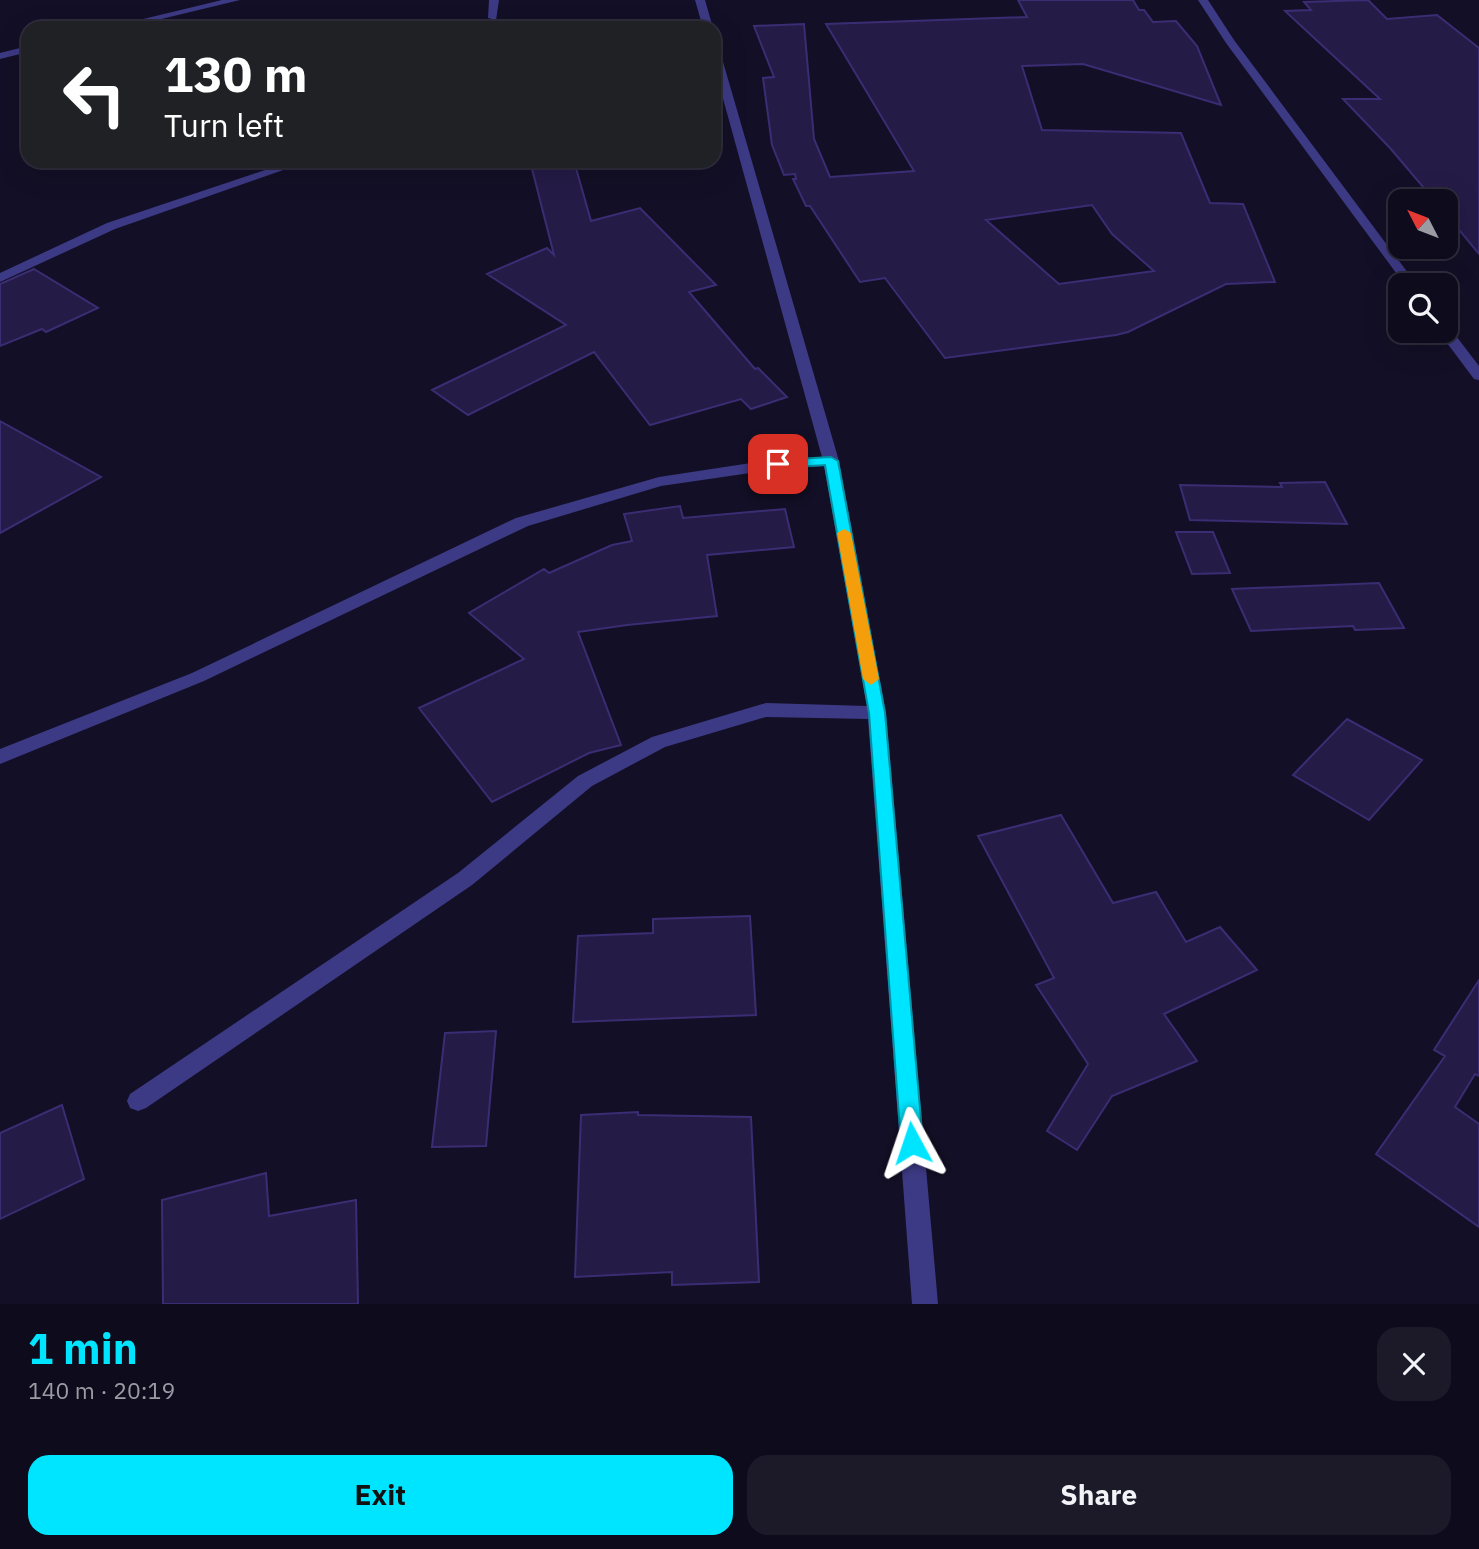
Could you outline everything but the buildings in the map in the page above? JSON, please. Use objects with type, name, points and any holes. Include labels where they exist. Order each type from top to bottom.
[{"type":"street","points":[[142,21],[234,0]]},
{"type":"street","points":[[493,18],[494,0]]},
{"type":"street","points":[[700,0],[706,21]]},
{"type":"street","points":[[1203,0],[1238,52],[1402,273]]},
{"type":"street","points":[[0,56],[21,51]]},
{"type":"street","points":[[721,83],[831,461],[877,713],[925,1304]]},
{"type":"street","points":[[0,278],[111,226],[282,168]]},
{"type":"street","points":[[1454,343],[1479,376]]},
{"type":"street","points":[[0,757],[198,677],[522,522],[659,482],[778,464],[831,461]]},
{"type":"street","points":[[138,1101],[465,879],[585,781],[659,743],[766,710],[877,713]]},
{"type":"slow traffic","points":[[844,533],[871,679]]},
{"type":"route","points":[[778,464],[831,461],[877,713],[912,1143]]}]
